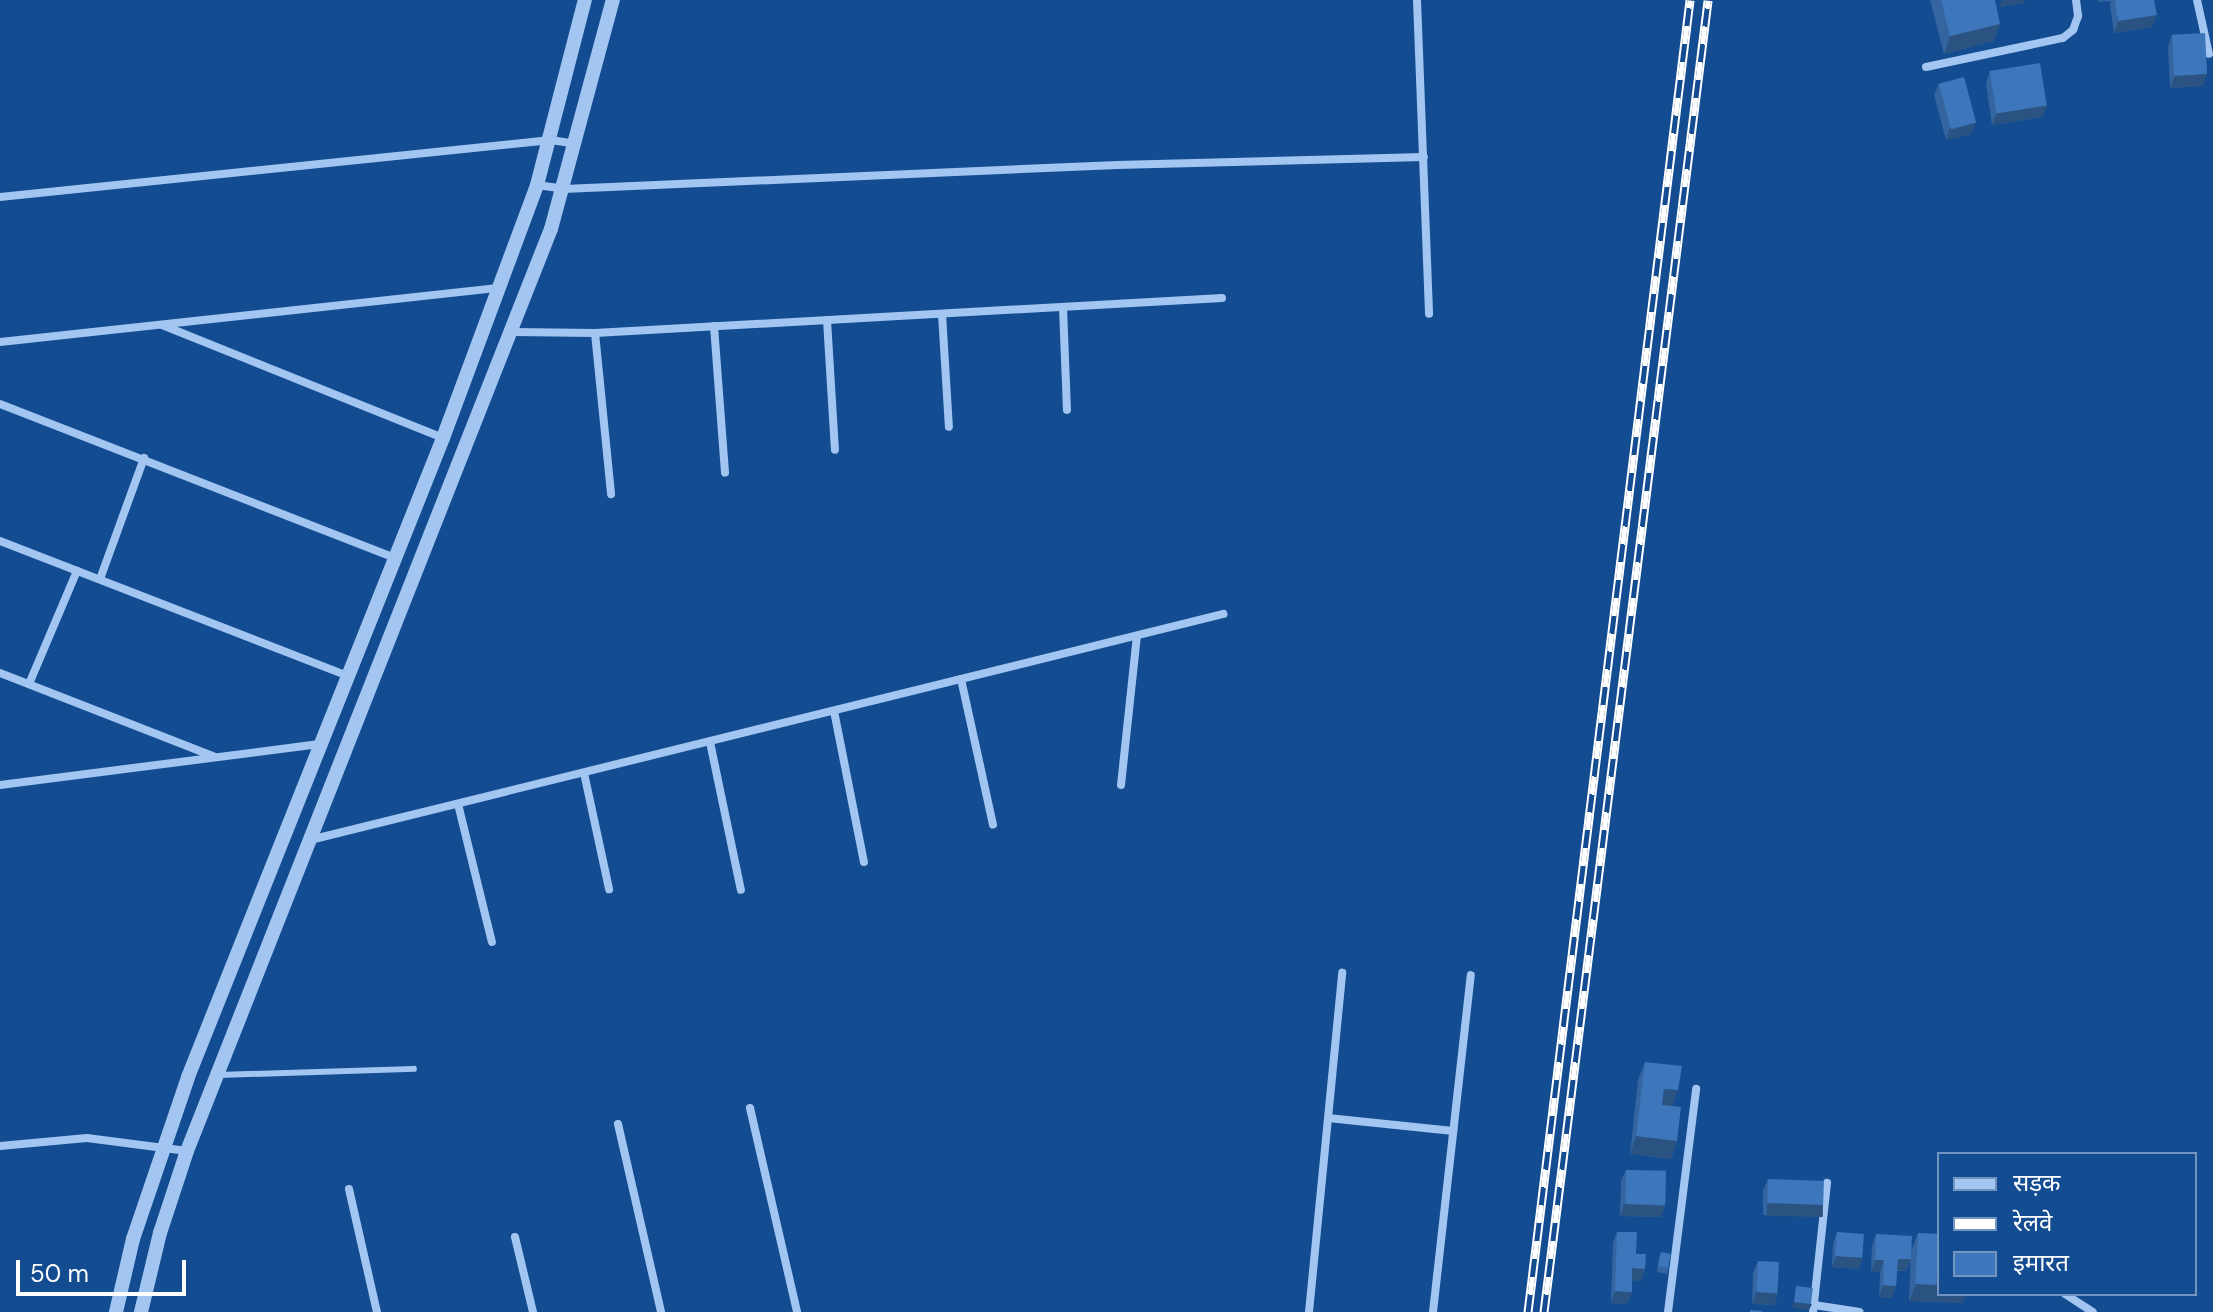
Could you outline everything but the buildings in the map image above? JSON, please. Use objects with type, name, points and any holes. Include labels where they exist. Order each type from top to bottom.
[{"type":"street","points":[[116,1312],[133,1239],[164,1147],[319,744],[443,438],[496,288],[537,185],[585,0]]},
{"type":"street","points":[[141,1312],[160,1233],[187,1151],[399,608],[513,332],[564,189],[613,0]]},
{"type":"street","points":[[1417,0],[1429,314]]},
{"type":"street","points":[[1926,67],[2063,38],[2073,30],[2078,16],[2076,0]]},
{"type":"street","points":[[2197,0],[2209,54]]},
{"type":"street","points":[[0,197],[551,140],[576,144]]},
{"type":"street","points":[[537,185],[564,189],[1117,165],[1424,157]]},
{"type":"street","points":[[0,342],[496,288]]},
{"type":"street","points":[[513,332],[595,333],[1222,298]]},
{"type":"street","points":[[1063,307],[1067,410]]},
{"type":"street","points":[[942,314],[949,427]]},
{"type":"street","points":[[827,320],[835,450]]},
{"type":"street","points":[[162,325],[443,438]]},
{"type":"street","points":[[714,326],[725,473]]},
{"type":"street","points":[[595,333],[611,494]]},
{"type":"street","points":[[0,404],[393,557]]},
{"type":"street","points":[[100,579],[144,458]]},
{"type":"street","points":[[0,541],[348,676]]},
{"type":"street","points":[[29,684],[77,571]]},
{"type":"street","points":[[310,840],[1223,614]]},
{"type":"street","points":[[1121,785],[1137,636]]},
{"type":"street","points":[[0,673],[218,758]]},
{"type":"street","points":[[961,679],[993,825]]},
{"type":"street","points":[[834,711],[864,862]]},
{"type":"street","points":[[710,742],[741,890]]},
{"type":"street","points":[[0,785],[319,744]]},
{"type":"street","points":[[584,773],[609,889]]},
{"type":"street","points":[[458,804],[492,942]]},
{"type":"street","points":[[1309,1312],[1342,973]]},
{"type":"street","points":[[1433,1312],[1471,975]]},
{"type":"street","points":[[1668,1312],[1696,1089]]},
{"type":"street","points":[[750,1108],[797,1312]]},
{"type":"street","points":[[1328,1118],[1453,1131]]},
{"type":"street","points":[[618,1124],[661,1312]]},
{"type":"street","points":[[0,1146],[87,1138],[187,1151]]},
{"type":"street","points":[[1827,1183],[1814,1309],[1859,1312]]},
{"type":"street","points":[[349,1189],[377,1312]]},
{"type":"street","points":[[515,1237],[533,1312]]},
{"type":"street","points":[[2068,1296],[2093,1312]]},
{"type":"lane","points":[[219,1075],[414,1069]]},
{"type":"railway","points":[[1528,1312],[1690,0]]},
{"type":"railway","points":[[1544,1312],[1708,0]]}]
